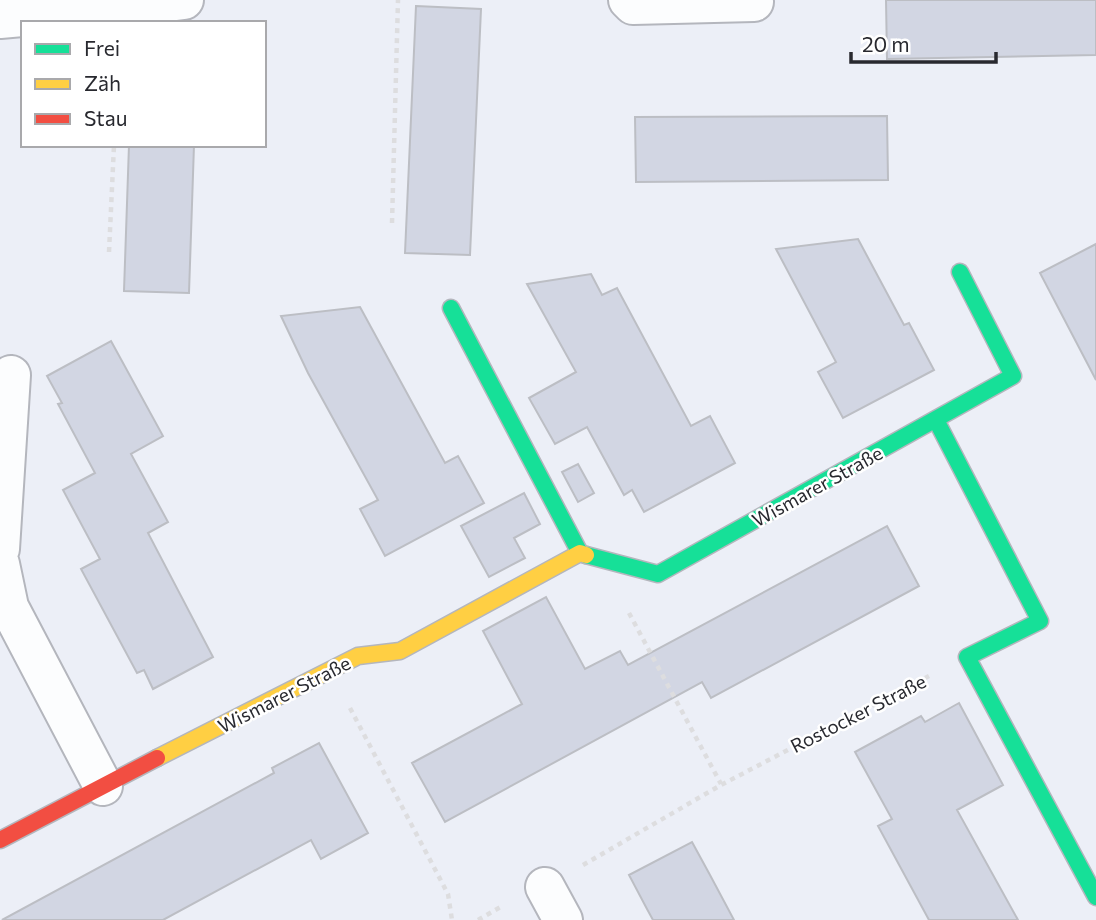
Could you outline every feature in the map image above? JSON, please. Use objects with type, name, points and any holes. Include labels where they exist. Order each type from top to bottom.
[{"type":"street","points":[[0,19],[184,0]]},
{"type":"street","points":[[628,0],[633,5],[754,2]]},
{"type":"street","name":"Wismarer Straße","points":[[0,840],[358,656],[400,651],[580,553],[658,574],[1013,376],[960,272]]},
{"type":"street","points":[[451,309],[580,553]]},
{"type":"street","points":[[0,549],[10,375]]},
{"type":"street","points":[[936,420],[1040,621],[967,657],[1096,897]]},
{"type":"street","points":[[0,564],[9,607],[103,786]]},
{"type":"street","points":[[545,887],[563,920]]},
{"type":"path","points":[[392,223],[398,0]]},
{"type":"path","points":[[109,252],[114,147]]},
{"type":"path","points":[[622,605],[631,615],[721,785]]},
{"type":"path","name":"Rostocker Straße","points":[[545,887],[721,785],[967,657]]},
{"type":"path","points":[[330,670],[448,894],[452,920]]},
{"type":"building","points":[[886,0],[1096,0],[1096,55],[887,59]]},
{"type":"building","points":[[416,6],[481,9],[470,255],[405,253]]},
{"type":"building","points":[[887,116],[888,180],[636,182],[635,117]]},
{"type":"building","points":[[129,147],[194,147],[189,293],[124,291]]},
{"type":"building","points":[[858,239],[904,325],[909,323],[934,370],[843,418],[818,372],[836,362],[776,249]]},
{"type":"building","points":[[1096,244],[1096,380],[1040,273]]},
{"type":"building","points":[[591,274],[602,295],[617,288],[691,426],[710,416],[735,463],[644,512],[632,490],[624,495],[587,427],[555,444],[529,398],[576,372],[527,284]]},
{"type":"building","points":[[360,307],[445,463],[458,456],[484,503],[385,556],[360,509],[378,500],[308,373],[281,316]]},
{"type":"building","points":[[111,341],[163,436],[131,454],[168,522],[148,533],[213,657],[153,689],[144,670],[137,673],[81,569],[100,559],[63,490],[95,473],[58,404],[62,403],[47,376]]},
{"type":"building","points":[[578,464],[594,493],[578,502],[562,472]]},
{"type":"building","points":[[524,493],[540,524],[514,538],[525,558],[489,577],[461,526]]},
{"type":"building","points":[[887,526],[919,586],[711,698],[702,682],[445,822],[412,763],[522,704],[483,631],[546,597],[585,669],[620,651],[628,665]]},
{"type":"building","points":[[959,703],[1003,785],[957,810],[1018,920],[929,920],[878,826],[892,819],[855,752],[921,716],[925,722]]},
{"type":"building","points":[[319,743],[368,833],[321,859],[311,840],[163,920],[2,920],[274,773],[272,768]]},
{"type":"building","points":[[692,842],[734,920],[653,920],[647,909],[629,875]]},
{"type":"traffic: fast","points":[[586,555],[658,574],[1013,376],[960,272]]},
{"type":"traffic: fast","points":[[451,308],[580,553]]},
{"type":"traffic: fast","points":[[936,420],[1040,621],[967,657],[1096,897]]},
{"type":"traffic: slow","points":[[157,758],[358,656],[400,651],[580,553],[586,555]]},
{"type":"traffic: jam","points":[[0,840],[157,758]]}]
